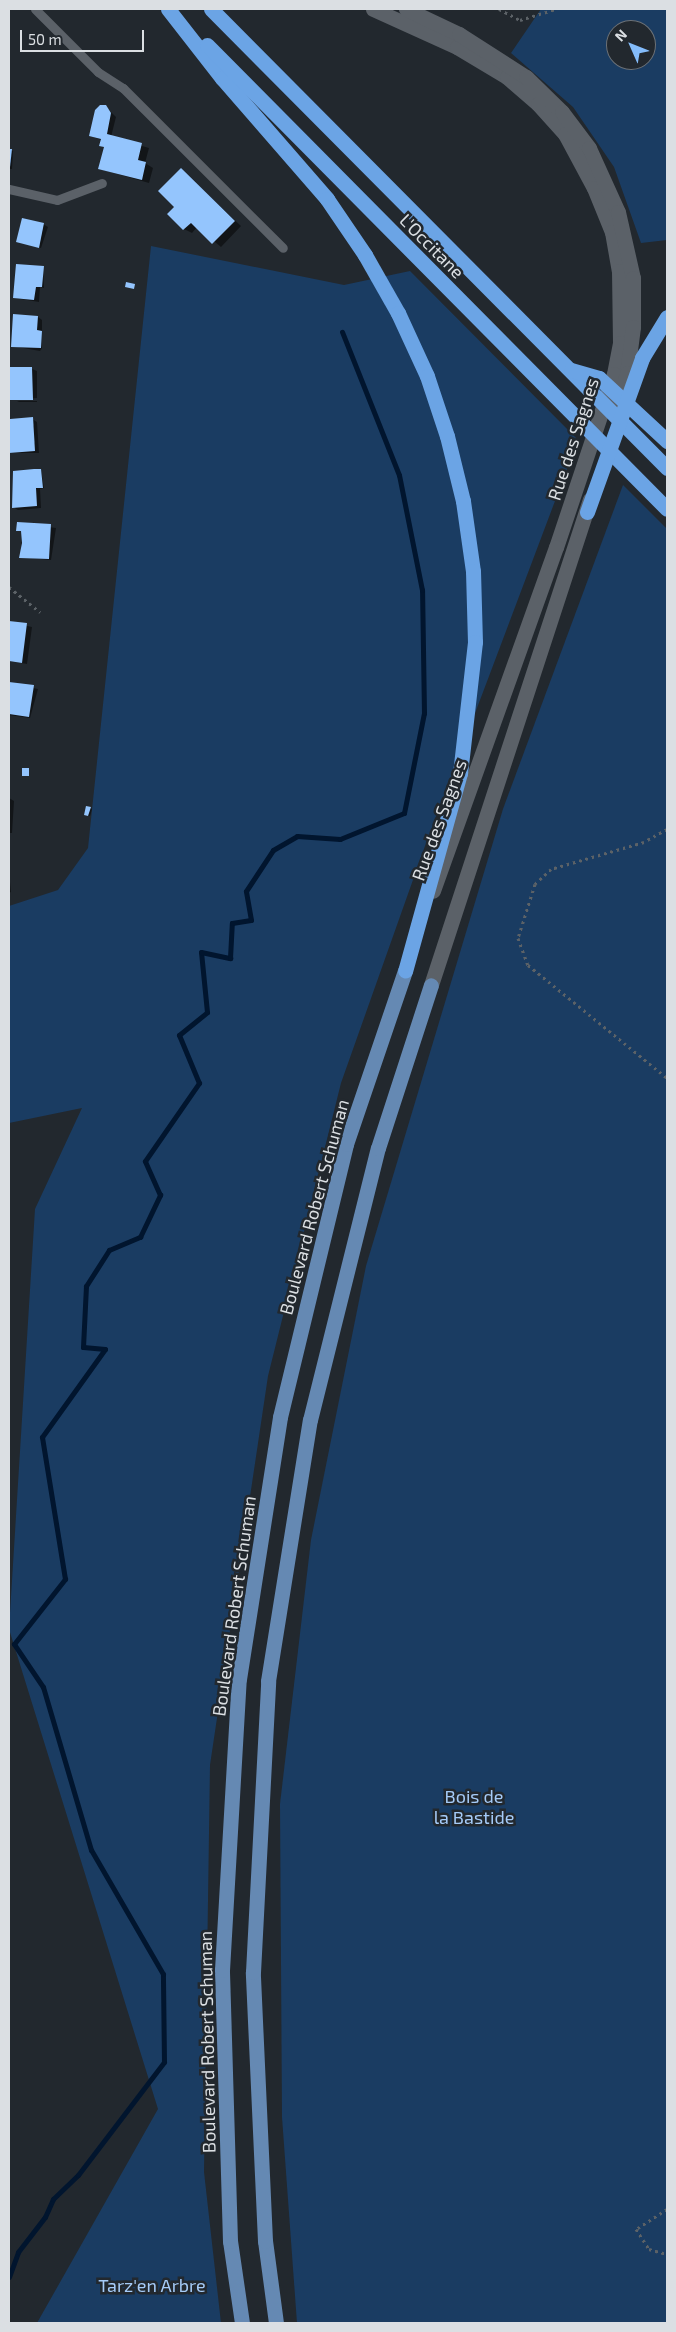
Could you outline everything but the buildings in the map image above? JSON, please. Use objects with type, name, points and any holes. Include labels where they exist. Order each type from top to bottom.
[{"type":"highway","name":"L'Occitane","points":[[169,9],[667,509]]},
{"type":"highway","points":[[169,9],[222,78],[327,199],[365,255],[398,313],[427,376],[447,436],[462,501],[473,571],[475,642],[460,773],[405,971]]},
{"type":"highway","name":"L'Occitane","points":[[211,9],[667,468]]},
{"type":"highway","points":[[586,512],[642,358],[667,317]]},
{"type":"highway","points":[[570,370],[600,378],[667,441]]},
{"type":"main road","name":"Boulevard Robert Schuman","points":[[242,2323],[230,2240],[222,1970],[239,1679],[280,1417],[346,1144],[405,971]]},
{"type":"main road","points":[[276,2323],[266,2241],[253,1972],[268,1681],[310,1420],[378,1148],[431,985]]},
{"type":"street","name":"Rue des Sagnes","points":[[373,9],[457,47],[506,77],[565,134],[597,195],[612,232],[618,271],[620,310],[620,342],[614,374],[556,547],[405,971]]},
{"type":"street","name":"Rue des Sagnes","points":[[406,9],[459,34],[526,77],[546,95],[589,148],[618,212],[633,278],[632,328],[627,373],[586,512],[431,985]]},
{"type":"lane","points":[[34,9],[98,72],[123,88],[283,248]]},
{"type":"lane","points":[[9,189],[57,200],[102,183]]},
{"type":"path","points":[[499,9],[520,20],[557,9]]},
{"type":"path","points":[[9,587],[40,612]]},
{"type":"path","points":[[667,830],[644,842],[551,869],[535,884],[518,938],[528,965],[667,1078]]},
{"type":"path","points":[[667,2209],[636,2229],[648,2249],[667,2254]]},
{"type":"green space","points":[[541,9],[667,9],[667,240],[641,243],[614,167],[573,107],[511,53]]},
{"type":"green space","name":"Tarz'en Arbre","points":[[151,246],[344,285],[410,271],[578,440],[425,846],[341,1083],[268,1376],[210,1765],[204,2172],[221,2323],[37,2323],[158,2109],[9,1629],[35,1209],[82,1108],[9,1123],[9,906],[58,890],[88,848]]},
{"type":"green space","name":"Bois de la Bastide","points":[[623,485],[667,529],[667,2323],[297,2323],[282,2117],[280,1804],[311,1540],[366,1266],[503,809]]},
{"type":"waterway","points":[[9,2277],[18,2252],[45,2217],[53,2199],[78,2175],[164,2062],[163,1974],[91,1850],[43,1687],[14,1644],[65,1579],[42,1437],[105,1349],[83,1347],[86,1286],[109,1250],[140,1237],[160,1195],[145,1161],[199,1083],[179,1035],[207,1012],[201,952],[230,958],[232,923],[251,920],[246,891],[273,850],[297,836],[340,839],[404,813],[424,713],[422,590],[399,475],[342,332]]}]
